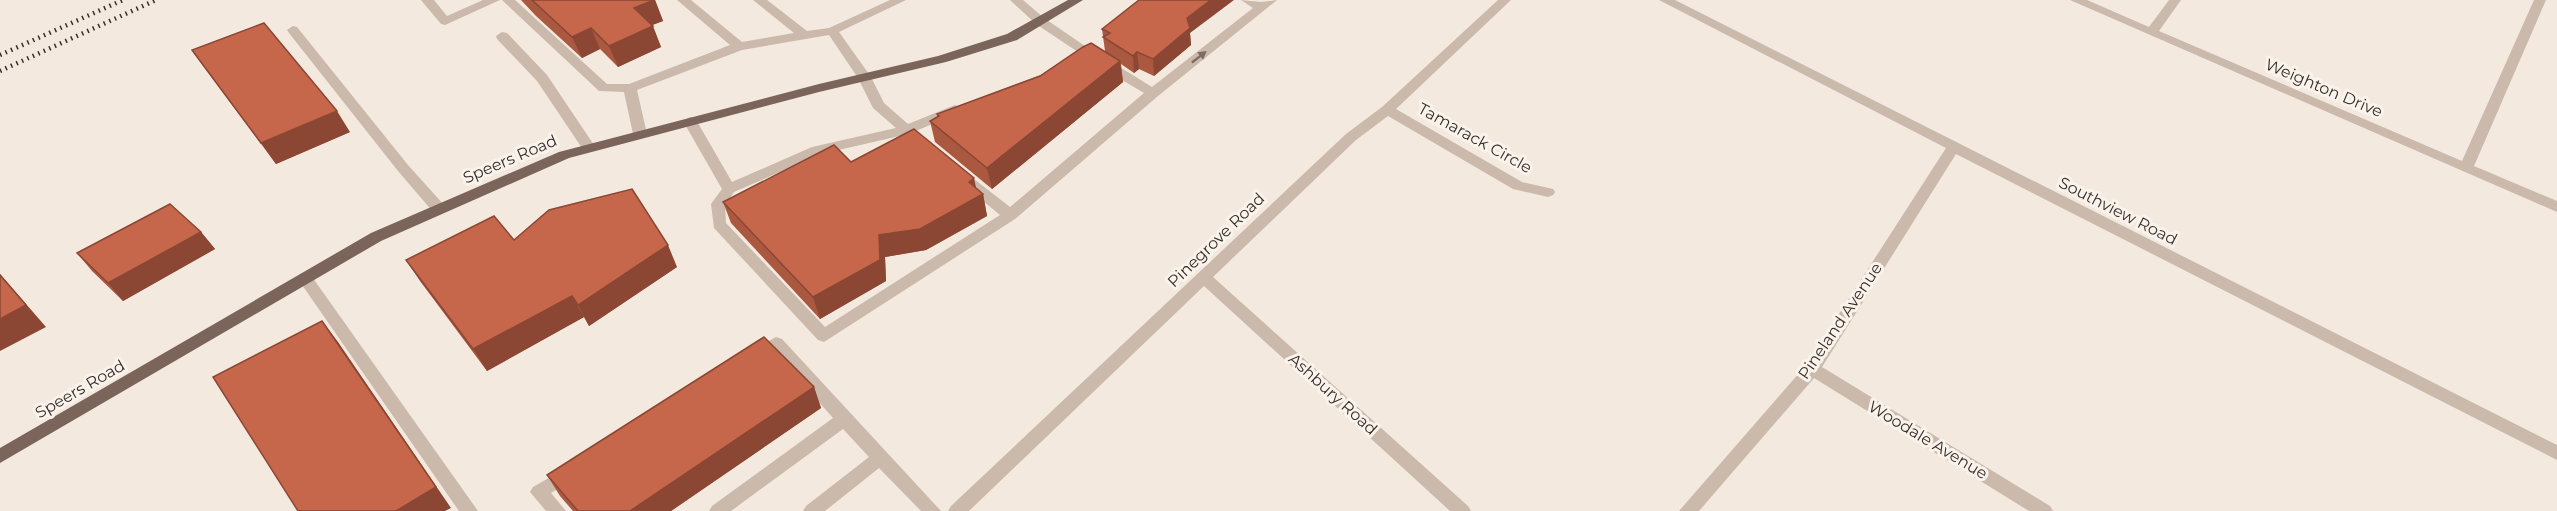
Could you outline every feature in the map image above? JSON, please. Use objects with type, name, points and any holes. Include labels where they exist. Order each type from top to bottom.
[{"type":"main road","name":"Speers Road","points":[[0,456],[376,237],[564,154],[941,59],[1012,37],[1077,0]]},
{"type":"street","points":[[428,0],[445,21],[494,0]]},
{"type":"street","points":[[508,0],[604,88],[630,88],[739,46],[832,31],[900,0]]},
{"type":"street","points":[[683,0],[739,46]]},
{"type":"street","points":[[759,0],[804,35]]},
{"type":"street","points":[[1016,0],[1089,59],[1153,93]]},
{"type":"street","points":[[1247,0],[1266,4]]},
{"type":"street","name":"Pinegrove Road","points":[[957,511],[1351,137],[1387,110],[1505,0]]},
{"type":"street","name":"Southview Road","points":[[1665,0],[2557,453]]},
{"type":"street","name":"Weighton Drive","points":[[2076,0],[2557,207]]},
{"type":"street","points":[[2152,32],[2175,0]]},
{"type":"street","points":[[2466,167],[2540,0]]},
{"type":"street","points":[[964,106],[905,130],[817,150],[729,189],[718,204],[719,224],[824,336],[1010,215],[1153,93],[1266,4]]},
{"type":"street","points":[[293,30],[403,168],[439,209]]},
{"type":"street","points":[[832,31],[864,77],[878,105],[932,151]]},
{"type":"street","points":[[502,36],[542,78],[589,148]]},
{"type":"street","points":[[630,88],[640,134]]},
{"type":"street","name":"Tamarack Circle","points":[[1387,110],[1518,186],[1548,192]]},
{"type":"street","points":[[690,121],[729,189]]},
{"type":"street","name":"Pineland Avenue","points":[[1688,511],[1812,369],[1953,148]]},
{"type":"street","points":[[949,165],[1010,215]]},
{"type":"street","name":"Ashbury Road","points":[[1204,276],[1462,511]]},
{"type":"street","points":[[306,278],[469,511]]},
{"type":"street","points":[[747,362],[776,343],[880,458],[932,511]]},
{"type":"street","name":"Woodale Avenue","points":[[1812,369],[2044,511]]},
{"type":"street","points":[[718,511],[844,419]]},
{"type":"street","points":[[812,511],[880,458]]},
{"type":"street","points":[[557,511],[539,492],[579,468]]},
{"type":"building","points":[[532,0],[654,0],[634,8],[653,26],[609,46],[591,28],[572,37]]},
{"type":"building","points":[[1139,0],[1211,0],[1187,18],[1190,28],[1153,59],[1137,52],[1133,56],[1103,37],[1110,33],[1102,29]]},
{"type":"building","points":[[264,23],[337,111],[261,143],[192,50]]},
{"type":"building","points":[[1091,43],[1120,61],[987,168],[930,121],[939,116],[937,114],[1040,76]]},
{"type":"building","points":[[914,129],[974,178],[969,182],[983,194],[920,229],[879,235],[880,260],[813,297],[723,202],[834,145],[851,162]]},
{"type":"building","points":[[632,189],[668,245],[578,305],[572,296],[473,349],[406,260],[494,216],[514,240],[549,210]]},
{"type":"building","points":[[170,204],[201,232],[108,283],[77,253]]},
{"type":"building","points":[[0,275],[26,305],[0,319]]},
{"type":"building","points":[[322,321],[436,487],[396,511],[298,511],[213,377]]},
{"type":"building","points":[[764,337],[814,387],[630,511],[578,511],[547,475]]},
{"type":"railway","points":[[0,55],[123,0]]},
{"type":"railway","points":[[0,71],[156,0]]}]
